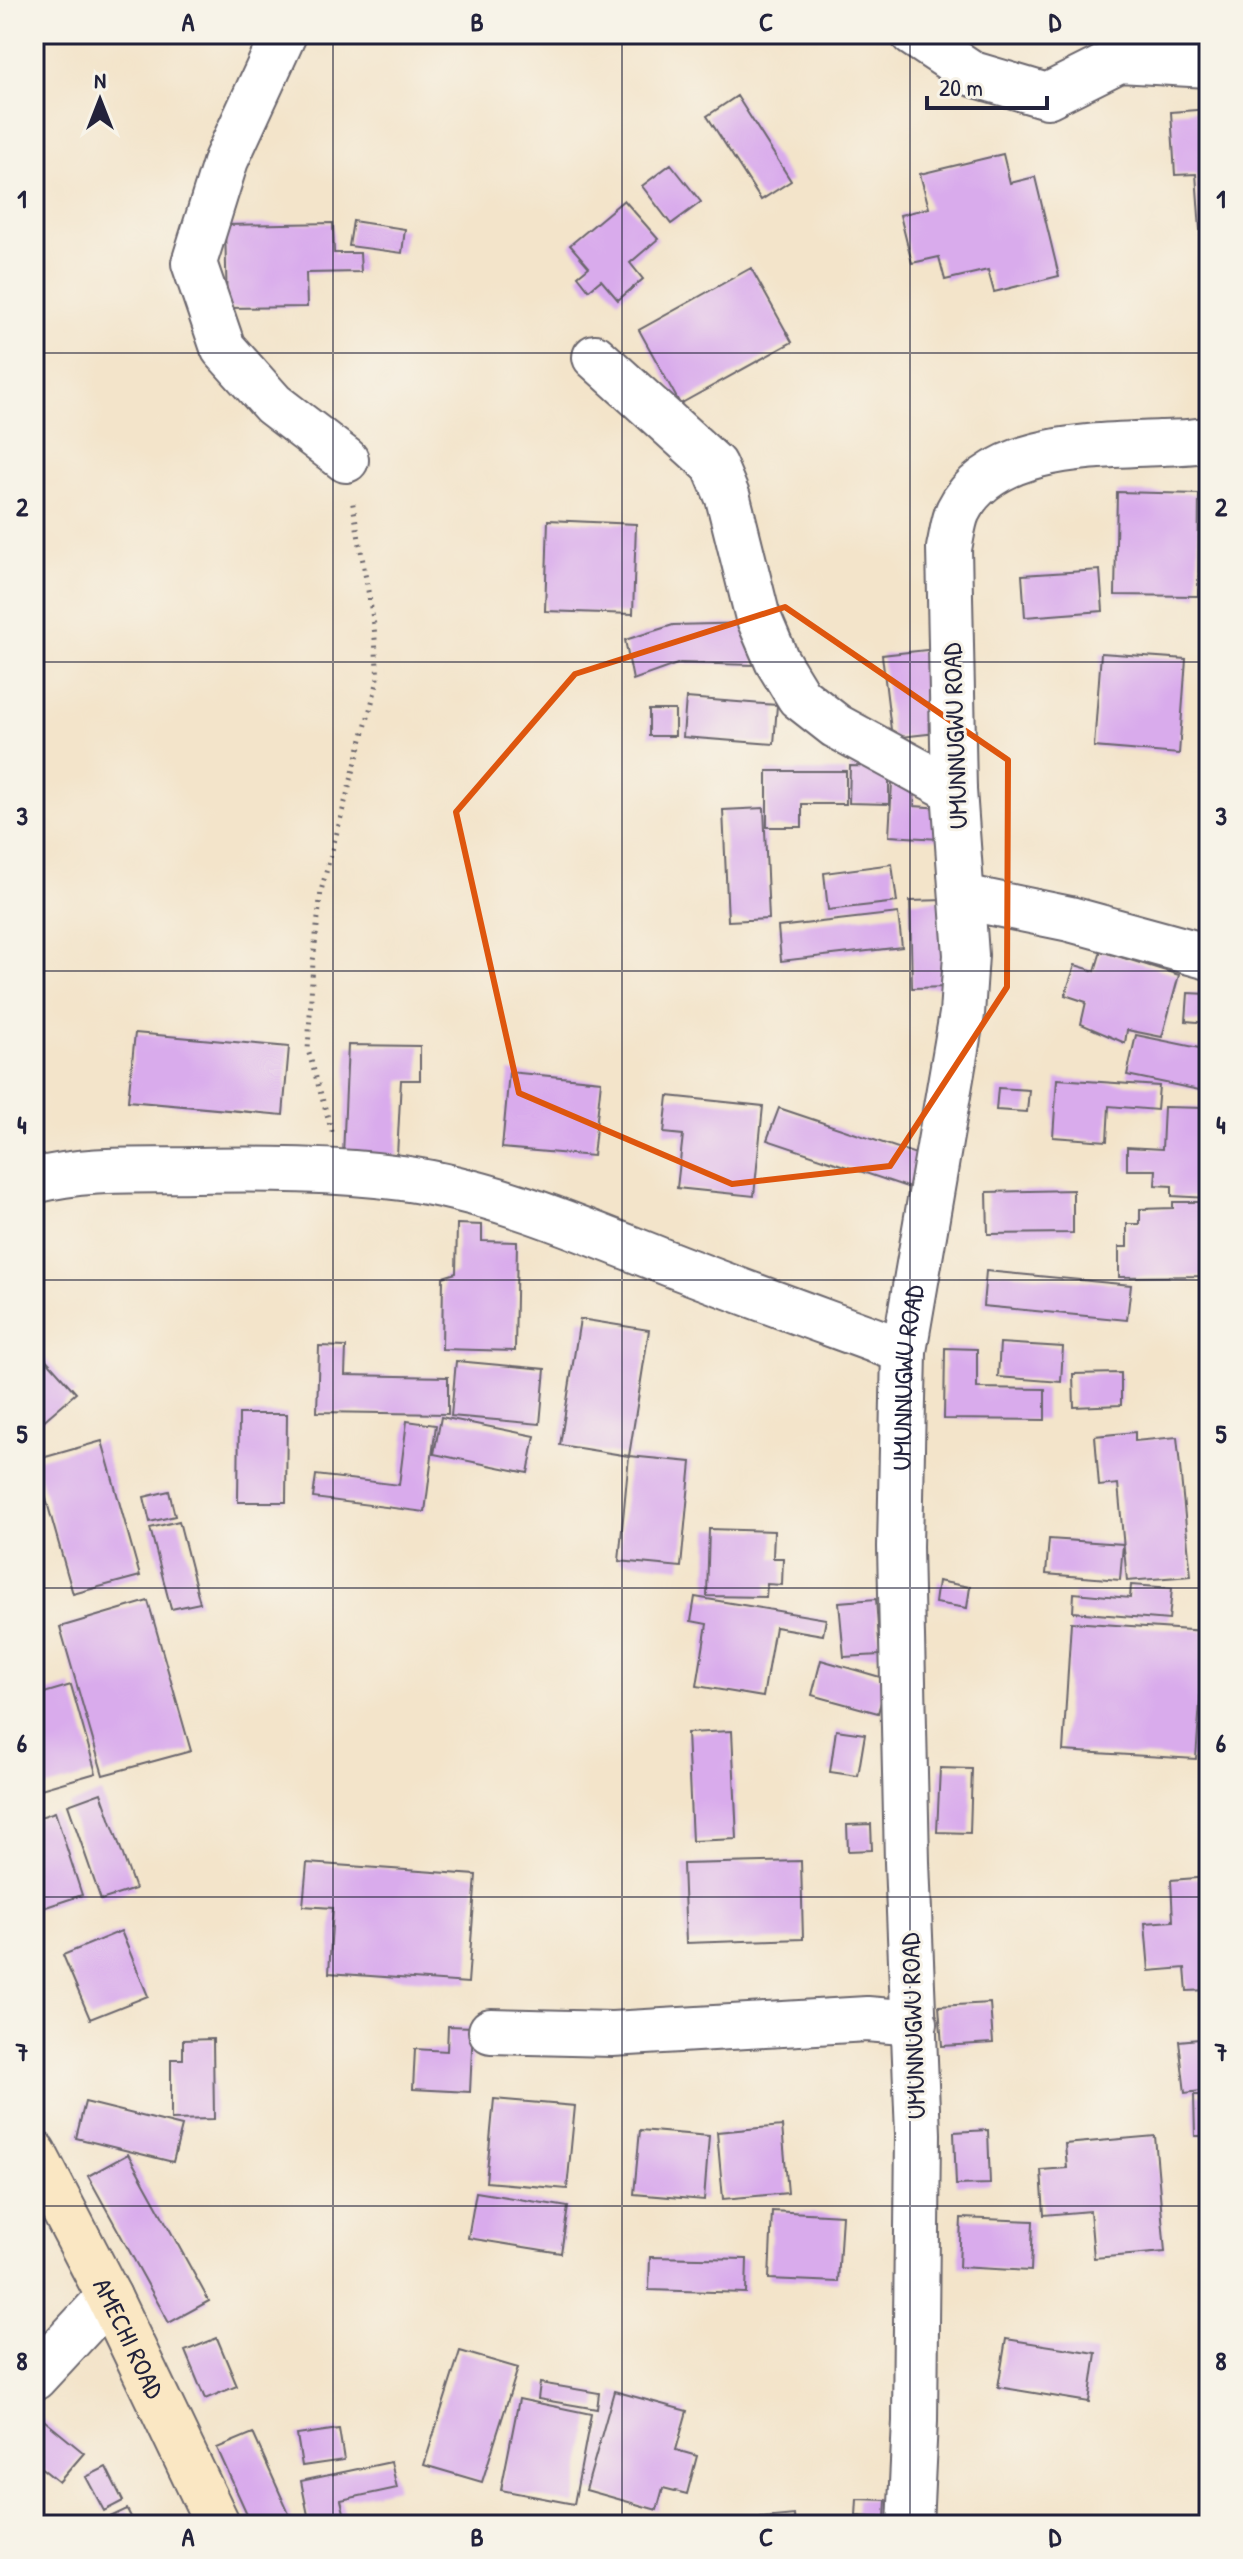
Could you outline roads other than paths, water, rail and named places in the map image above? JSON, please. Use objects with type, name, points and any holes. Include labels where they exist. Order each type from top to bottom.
[{"type":"main road","name":"AMECHI ROAD","points":[[34,2153],[109,2297],[218,2525]]},
{"type":"street","points":[[284,34],[226,160],[194,263],[223,348],[273,404],[346,460]]},
{"type":"street","points":[[913,34],[973,74],[1047,96],[1119,60],[1209,65]]},
{"type":"street","points":[[595,357],[714,465],[728,498],[757,614],[777,661],[799,697],[836,726],[954,790]]},
{"type":"street","name":"UMUNNUGWU ROAD","points":[[910,2525],[915,2405],[918,2134],[907,1862],[901,1563],[904,1351],[962,1014],[966,955],[954,790],[949,548],[958,512],[990,473],[1026,458],[1101,446],[1209,439]]},
{"type":"street","points":[[963,897],[1070,919],[1209,957]]},
{"type":"street","points":[[34,1181],[74,1173],[263,1169],[404,1178],[491,1197],[579,1226],[673,1265],[904,1351]]},
{"type":"street","points":[[491,2031],[612,2034],[867,2019],[915,2023]]},
{"type":"street","points":[[34,2378],[109,2297]]}]
